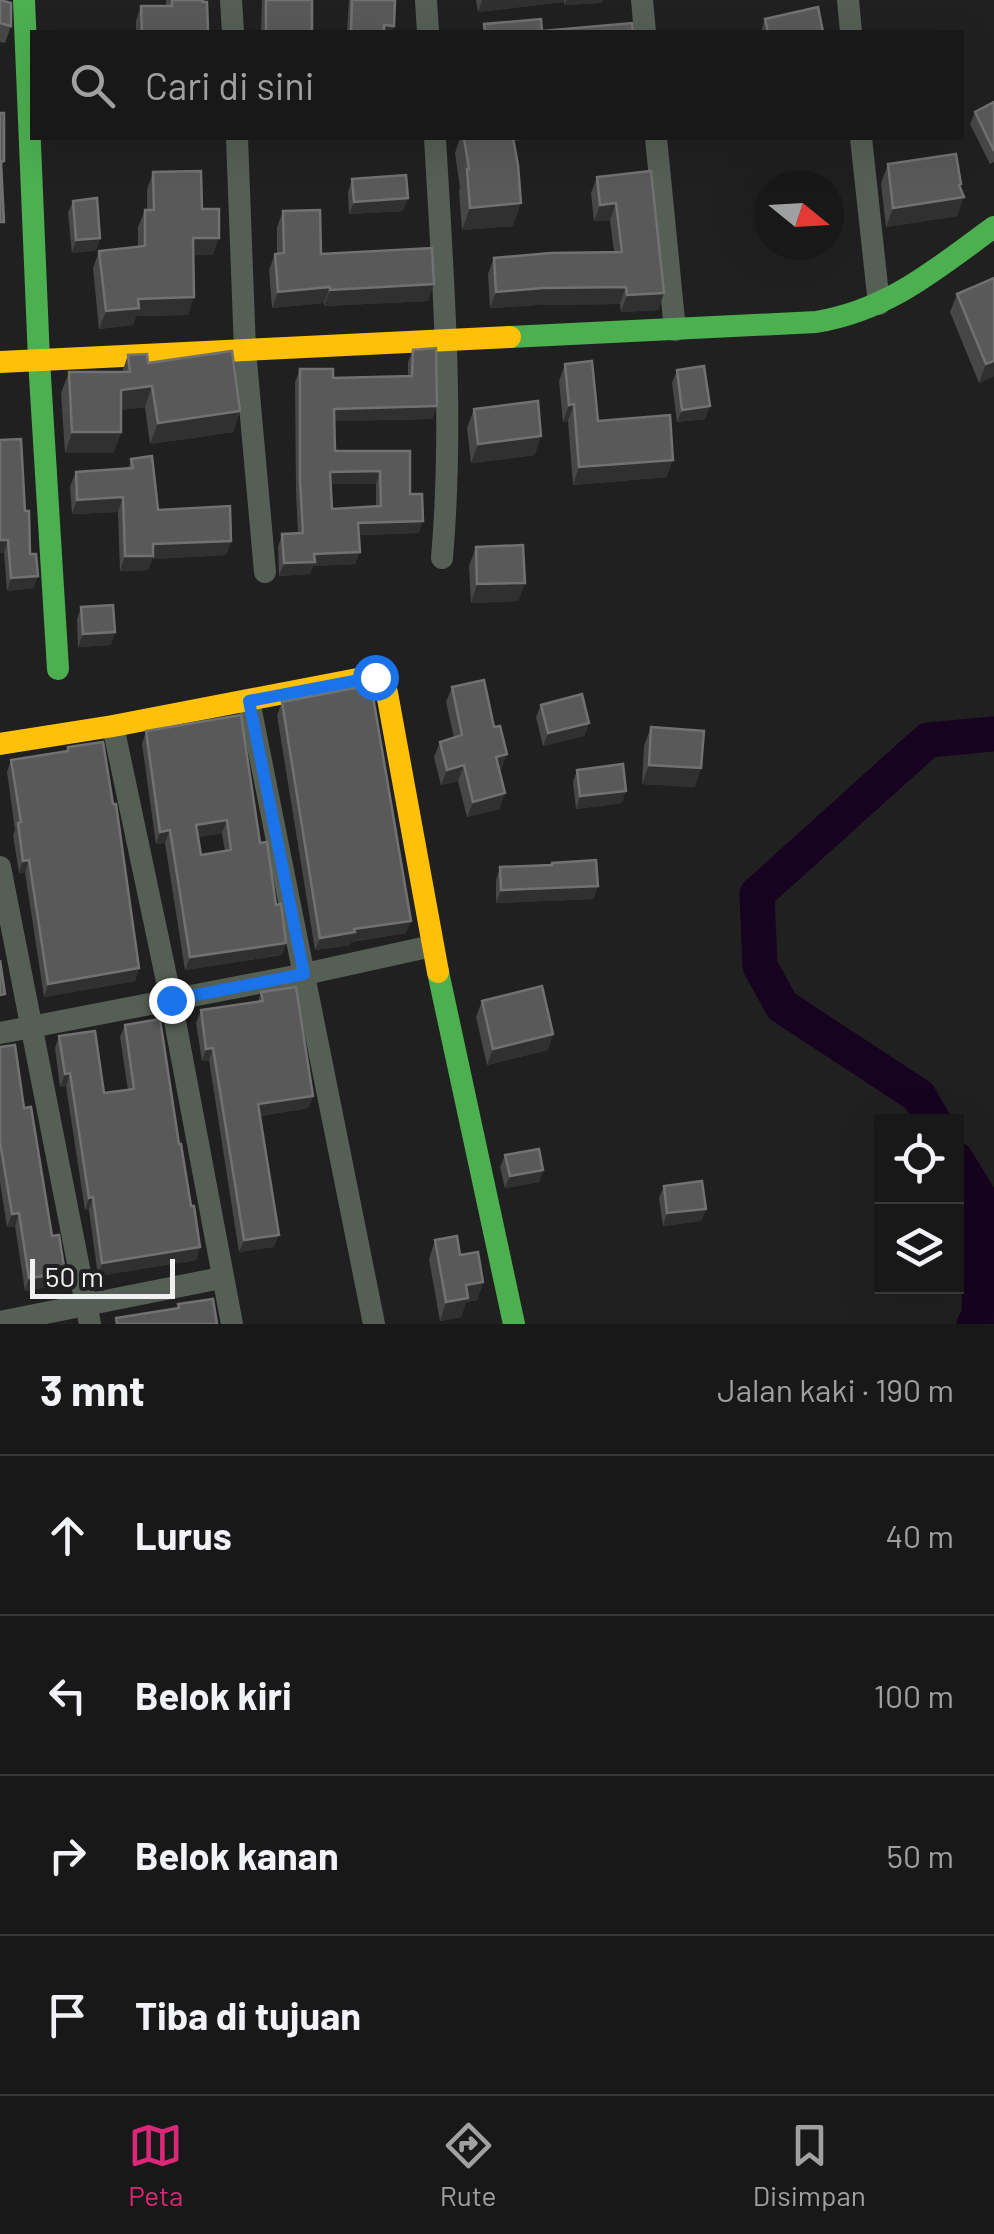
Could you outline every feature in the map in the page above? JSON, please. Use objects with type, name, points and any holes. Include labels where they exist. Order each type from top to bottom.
[{"type":"street","points":[[24,0],[39,360],[58,669]]},
{"type":"street","points":[[232,0],[233,30]]},
{"type":"street","points":[[426,0],[428,30]]},
{"type":"street","points":[[642,0],[645,30]]},
{"type":"street","points":[[848,0],[851,30]]},
{"type":"street","points":[[237,140],[245,350],[265,572]]},
{"type":"street","points":[[435,140],[447,339],[448,456],[442,558]]},
{"type":"street","points":[[656,140],[676,330]]},
{"type":"street","points":[[861,140],[879,304]]},
{"type":"street","points":[[0,362],[816,322],[856,314],[879,304],[994,227]]},
{"type":"street","points":[[0,744],[114,726],[368,676],[385,685],[432,946],[514,1324]]},
{"type":"street","points":[[249,701],[374,1324]]},
{"type":"street","points":[[114,726],[232,1324]]},
{"type":"street","points":[[0,867],[88,1314]]},
{"type":"street","points":[[0,1033],[432,946]]},
{"type":"street","points":[[0,1322],[88,1314],[222,1278]]},
{"type":"building","points":[[0,0],[11,3],[11,26],[0,23]]},
{"type":"building","points":[[172,0],[207,2],[208,30],[142,30],[141,6],[172,6]]},
{"type":"building","points":[[266,0],[312,0],[312,30],[266,30]]},
{"type":"building","points":[[352,0],[395,0],[394,26],[384,25],[384,30],[351,30]]},
{"type":"building","points":[[818,7],[823,30],[768,30],[765,19]]},
{"type":"building","points":[[541,19],[542,30],[485,30],[484,24]]},
{"type":"building","points":[[632,23],[633,30],[553,30]]},
{"type":"building","points":[[994,102],[994,151],[975,112]]},
{"type":"building","points":[[0,113],[4,113],[4,222],[0,222]]},
{"type":"building","points":[[464,140],[513,140],[521,203],[470,208]]},
{"type":"building","points":[[956,154],[964,197],[893,208],[888,164]]},
{"type":"building","points":[[201,171],[202,209],[219,209],[219,238],[193,238],[194,297],[138,299],[139,308],[106,311],[99,251],[145,246],[145,210],[154,210],[153,172]]},
{"type":"building","points":[[651,171],[664,293],[627,295],[626,287],[496,292],[494,258],[622,252],[616,203],[600,205],[597,177]]},
{"type":"building","points":[[406,175],[408,198],[354,202],[352,179]]},
{"type":"building","points":[[97,198],[100,238],[76,240],[73,201]]},
{"type":"building","points":[[320,210],[321,254],[432,248],[434,284],[278,292],[275,254],[284,253],[283,211]]},
{"type":"building","points":[[994,278],[994,361],[986,364],[957,294]]},
{"type":"building","points":[[436,348],[437,406],[334,409],[335,451],[410,451],[410,494],[422,494],[423,521],[358,523],[360,552],[314,554],[315,562],[284,563],[282,534],[303,533],[300,369],[333,369],[333,378],[412,376],[413,350]],"holes":[[[380,471],[381,506],[332,509],[330,472]]]},
{"type":"building","points":[[232,351],[240,411],[158,423],[152,386],[121,390],[121,432],[72,432],[69,372],[130,372],[128,355],[147,354],[148,363]]},
{"type":"building","points":[[592,361],[598,421],[670,415],[673,460],[579,467],[574,404],[569,405],[565,364]]},
{"type":"building","points":[[704,366],[710,406],[682,410],[677,370]]},
{"type":"building","points":[[538,401],[541,436],[478,444],[474,409]]},
{"type":"building","points":[[21,439],[30,554],[36,554],[38,576],[11,578],[8,540],[0,540],[0,440]]},
{"type":"building","points":[[152,456],[158,510],[230,506],[231,541],[153,544],[153,556],[125,556],[123,497],[77,500],[76,472],[133,468],[131,459]]},
{"type":"building","points":[[523,545],[525,583],[477,584],[476,547]]},
{"type":"building","points":[[113,605],[115,632],[83,634],[81,607]]},
{"type":"building","points":[[484,680],[494,727],[500,726],[507,754],[496,757],[505,793],[473,802],[464,765],[447,770],[440,742],[462,735],[452,687]]},
{"type":"building","points":[[371,685],[411,921],[320,938],[282,702]]},
{"type":"building","points":[[582,694],[589,723],[548,733],[541,705]]},
{"type":"building","points":[[241,715],[260,843],[267,842],[286,943],[190,957],[170,830],[160,832],[146,731]],"holes":[[[227,820],[231,850],[201,855],[196,825]]]},
{"type":"building","points":[[651,727],[704,731],[701,768],[649,765]]},
{"type":"building","points":[[103,742],[116,804],[139,968],[48,984],[29,860],[23,861],[11,760]]},
{"type":"building","points":[[623,764],[626,791],[580,796],[577,770]]},
{"type":"building","points":[[596,860],[598,886],[501,890],[500,867]]},
{"type":"building","points":[[0,960],[5,994],[0,995]]},
{"type":"building","points":[[542,986],[553,1034],[493,1049],[482,1001]]},
{"type":"building","points":[[296,987],[313,1096],[258,1104],[279,1235],[244,1240],[213,1048],[206,1049],[201,1010],[263,1001],[261,992]]},
{"type":"building","points":[[160,1019],[200,1247],[102,1263],[70,1073],[65,1074],[59,1036],[95,1031],[104,1093],[134,1089],[125,1025]]},
{"type":"building","points":[[15,1045],[24,1108],[31,1107],[52,1236],[59,1235],[65,1273],[29,1278],[19,1213],[12,1214],[0,1142],[0,1047]]},
{"type":"building","points":[[539,1149],[543,1170],[510,1176],[505,1155]]},
{"type":"building","points":[[702,1181],[706,1209],[667,1213],[664,1186]]},
{"type":"building","points":[[457,1236],[460,1255],[478,1252],[483,1282],[466,1285],[468,1298],[446,1302],[435,1240]]},
{"type":"building","points":[[213,1299],[217,1324],[117,1324],[116,1318]]},
{"type":"waterway","points":[[929,1114],[919,1096],[782,1006],[760,966],[757,894],[928,740],[994,734]]},
{"type":"waterway","points":[[964,1172],[981,1200],[979,1316],[974,1324]]},
{"type":"traffic: fast","points":[[24,0],[39,360],[58,669]]},
{"type":"traffic: fast","points":[[510,337],[816,322],[889,298],[994,227]]},
{"type":"traffic: fast","points":[[438,972],[514,1324]]},
{"type":"traffic: slow","points":[[0,362],[510,337]]},
{"type":"traffic: slow","points":[[0,744],[368,677],[380,680],[387,693],[438,972]]},
{"type":"route","points":[[171,1000],[304,974],[249,701],[375,677]]}]
